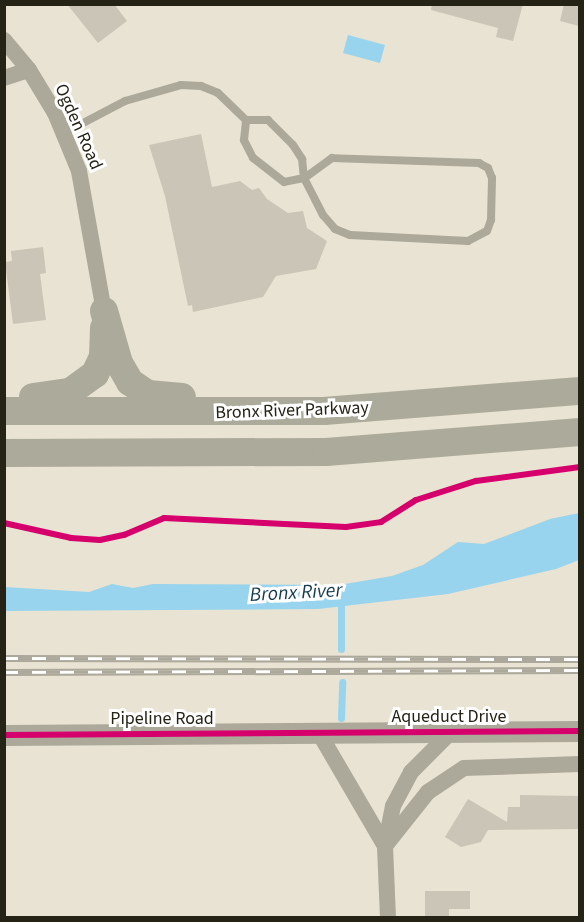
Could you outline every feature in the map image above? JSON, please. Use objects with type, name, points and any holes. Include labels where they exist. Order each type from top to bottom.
[{"type":"highway","points":[[4,400],[59,395],[87,381],[103,357],[104,311]]},
{"type":"highway","points":[[104,311],[124,373],[148,394],[249,397],[363,410]]},
{"type":"highway","name":"Bronx River Parkway","points":[[4,411],[247,413],[363,410],[579,392]]},
{"type":"highway","points":[[4,453],[297,453],[579,432]]},
{"type":"street","name":"Ogden Road","points":[[4,40],[29,70],[64,133],[85,190],[104,311]]},
{"type":"street","points":[[4,78],[29,70]]},
{"type":"street","name":"Aqueduct Drive","points":[[319,733],[579,731]]},
{"type":"street","points":[[388,918],[385,846],[399,790],[422,759],[451,732]]},
{"type":"street","points":[[319,733],[385,846]]},
{"type":"street","name":"Pipeline Road","points":[[4,735],[319,733]]},
{"type":"street","points":[[385,846],[428,792],[464,768],[579,764]]},
{"type":"lane","points":[[64,133],[124,101],[181,85],[201,86],[218,93],[246,120],[268,120],[276,128],[302,159],[304,178],[323,215],[335,229],[350,235],[468,241],[480,238],[491,220],[492,178],[488,168],[479,163],[332,158],[304,178],[284,182],[253,158],[244,140],[246,120]]},
{"type":"water","points":[[348,35],[385,45],[380,63],[343,53]]},
{"type":"water","name":"Bronx River","points":[[579,513],[579,560],[556,569],[448,594],[318,609],[5,611],[5,587],[89,592],[112,584],[133,588],[153,584],[339,585],[392,576],[423,565],[458,542],[484,544],[550,519]]},
{"type":"building","points":[[67,4],[114,4],[127,21],[98,43]]},
{"type":"building","points":[[432,4],[523,4],[513,41],[496,37],[498,28],[431,10]]},
{"type":"building","points":[[564,4],[579,4],[579,26],[560,21]]},
{"type":"building","points":[[201,134],[212,187],[240,181],[252,190],[259,188],[267,199],[288,213],[303,211],[307,228],[327,241],[316,269],[276,276],[263,297],[193,312],[192,305],[188,306],[165,196],[149,145]]},
{"type":"building","points":[[43,247],[46,273],[40,274],[46,320],[13,324],[5,262],[12,261],[11,251]]},
{"type":"building","points":[[520,795],[579,796],[579,829],[488,830],[481,842],[461,847],[445,837],[468,799],[507,822],[508,807],[520,807]]},
{"type":"building","points":[[425,891],[470,891],[470,909],[449,909],[449,918],[425,918]]},
{"type":"waterway","name":"Bronx River","points":[[341,598],[341,649]]},
{"type":"waterway","points":[[341,718],[342,682]]},
{"type":"railway","points":[[4,658],[580,659]]},
{"type":"railway","points":[[4,672],[580,670]]},
{"type":"cycle path","points":[[4,523],[71,538],[100,540],[124,535],[164,518],[346,527],[381,522],[416,500],[476,481],[580,467]]},
{"type":"cycle path","points":[[4,735],[580,731]]}]
